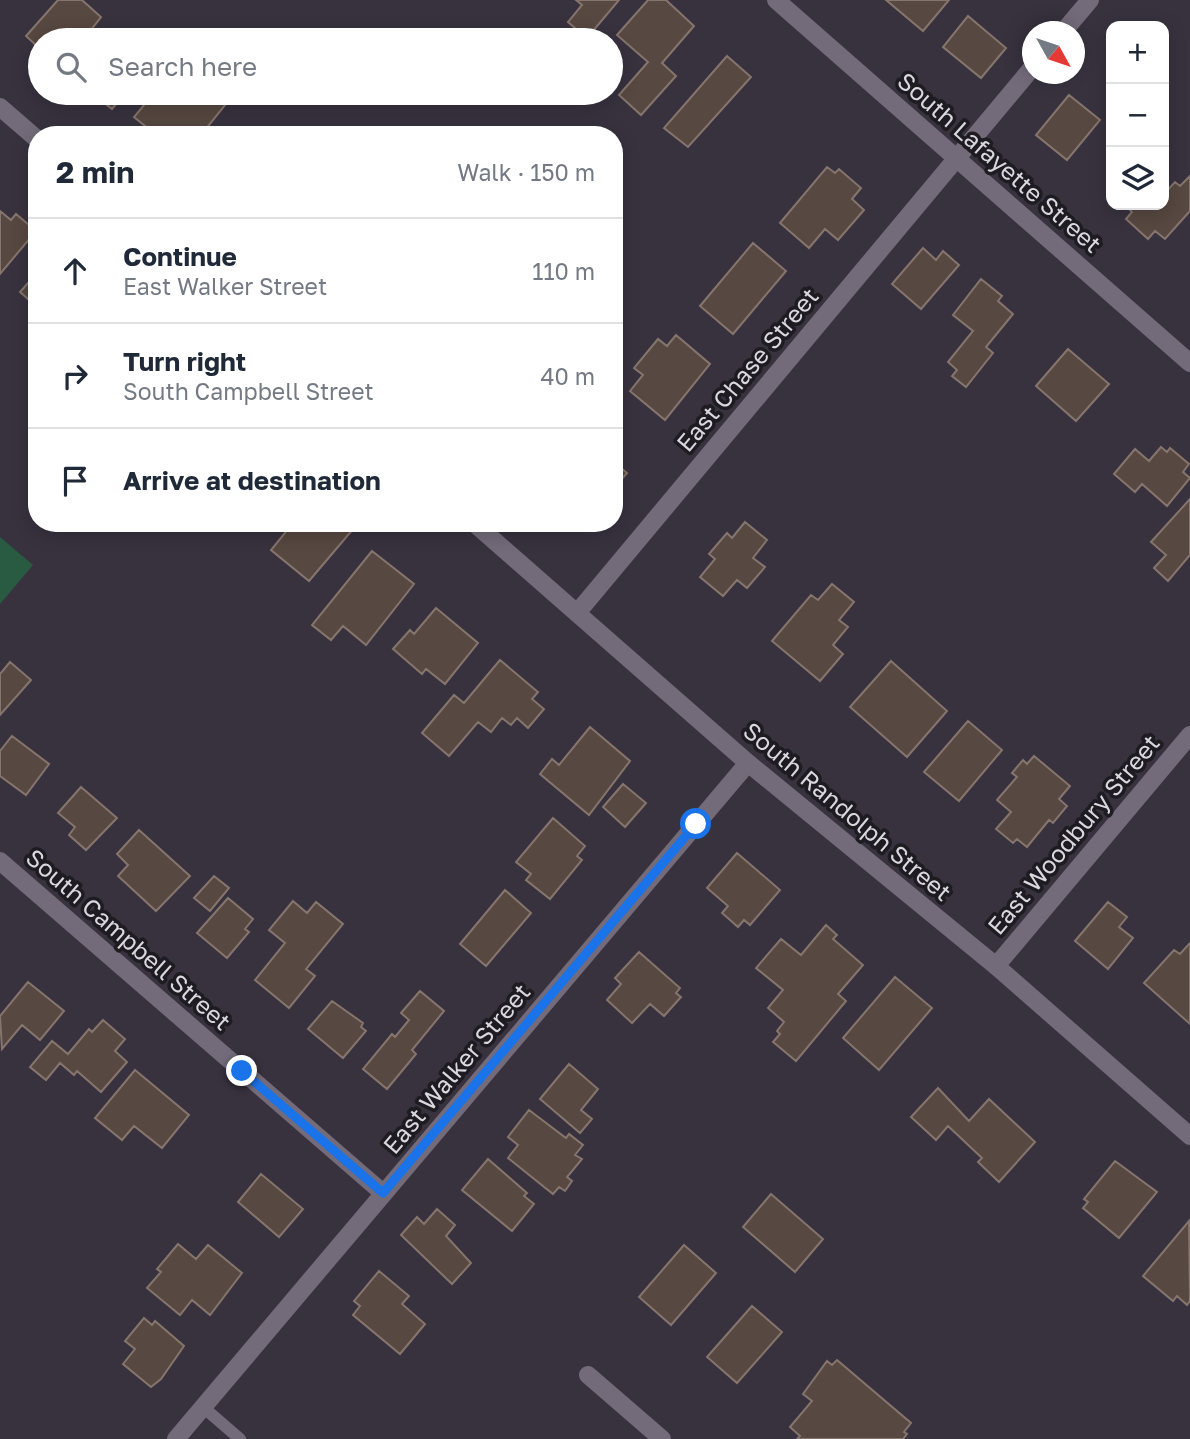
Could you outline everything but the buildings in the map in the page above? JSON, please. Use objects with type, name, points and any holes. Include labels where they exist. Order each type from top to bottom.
[{"type":"street","name":"South Lafayette Street","points":[[776,0],[1190,363]]},
{"type":"street","points":[[1072,21],[1090,0]]},
{"type":"street","name":"East Chase Street","points":[[577,613],[1022,80]]},
{"type":"street","points":[[0,107],[28,131]]},
{"type":"street","name":"South Randolph Street","points":[[484,532],[748,763],[996,967],[1190,1136]]},
{"type":"street","name":"East Woodbury Street","points":[[996,967],[1188,741]]},
{"type":"street","name":"East Walker Street","points":[[176,1439],[748,763]]},
{"type":"street","name":"South Campbell Street","points":[[0,861],[383,1193]]},
{"type":"street","points":[[588,1375],[663,1439]]},
{"type":"lane","points":[[203,1407],[240,1439]]},
{"type":"green space","points":[[0,537],[33,565],[0,604]]},
{"type":"route","points":[[242,1071],[383,1193],[696,824]]}]
